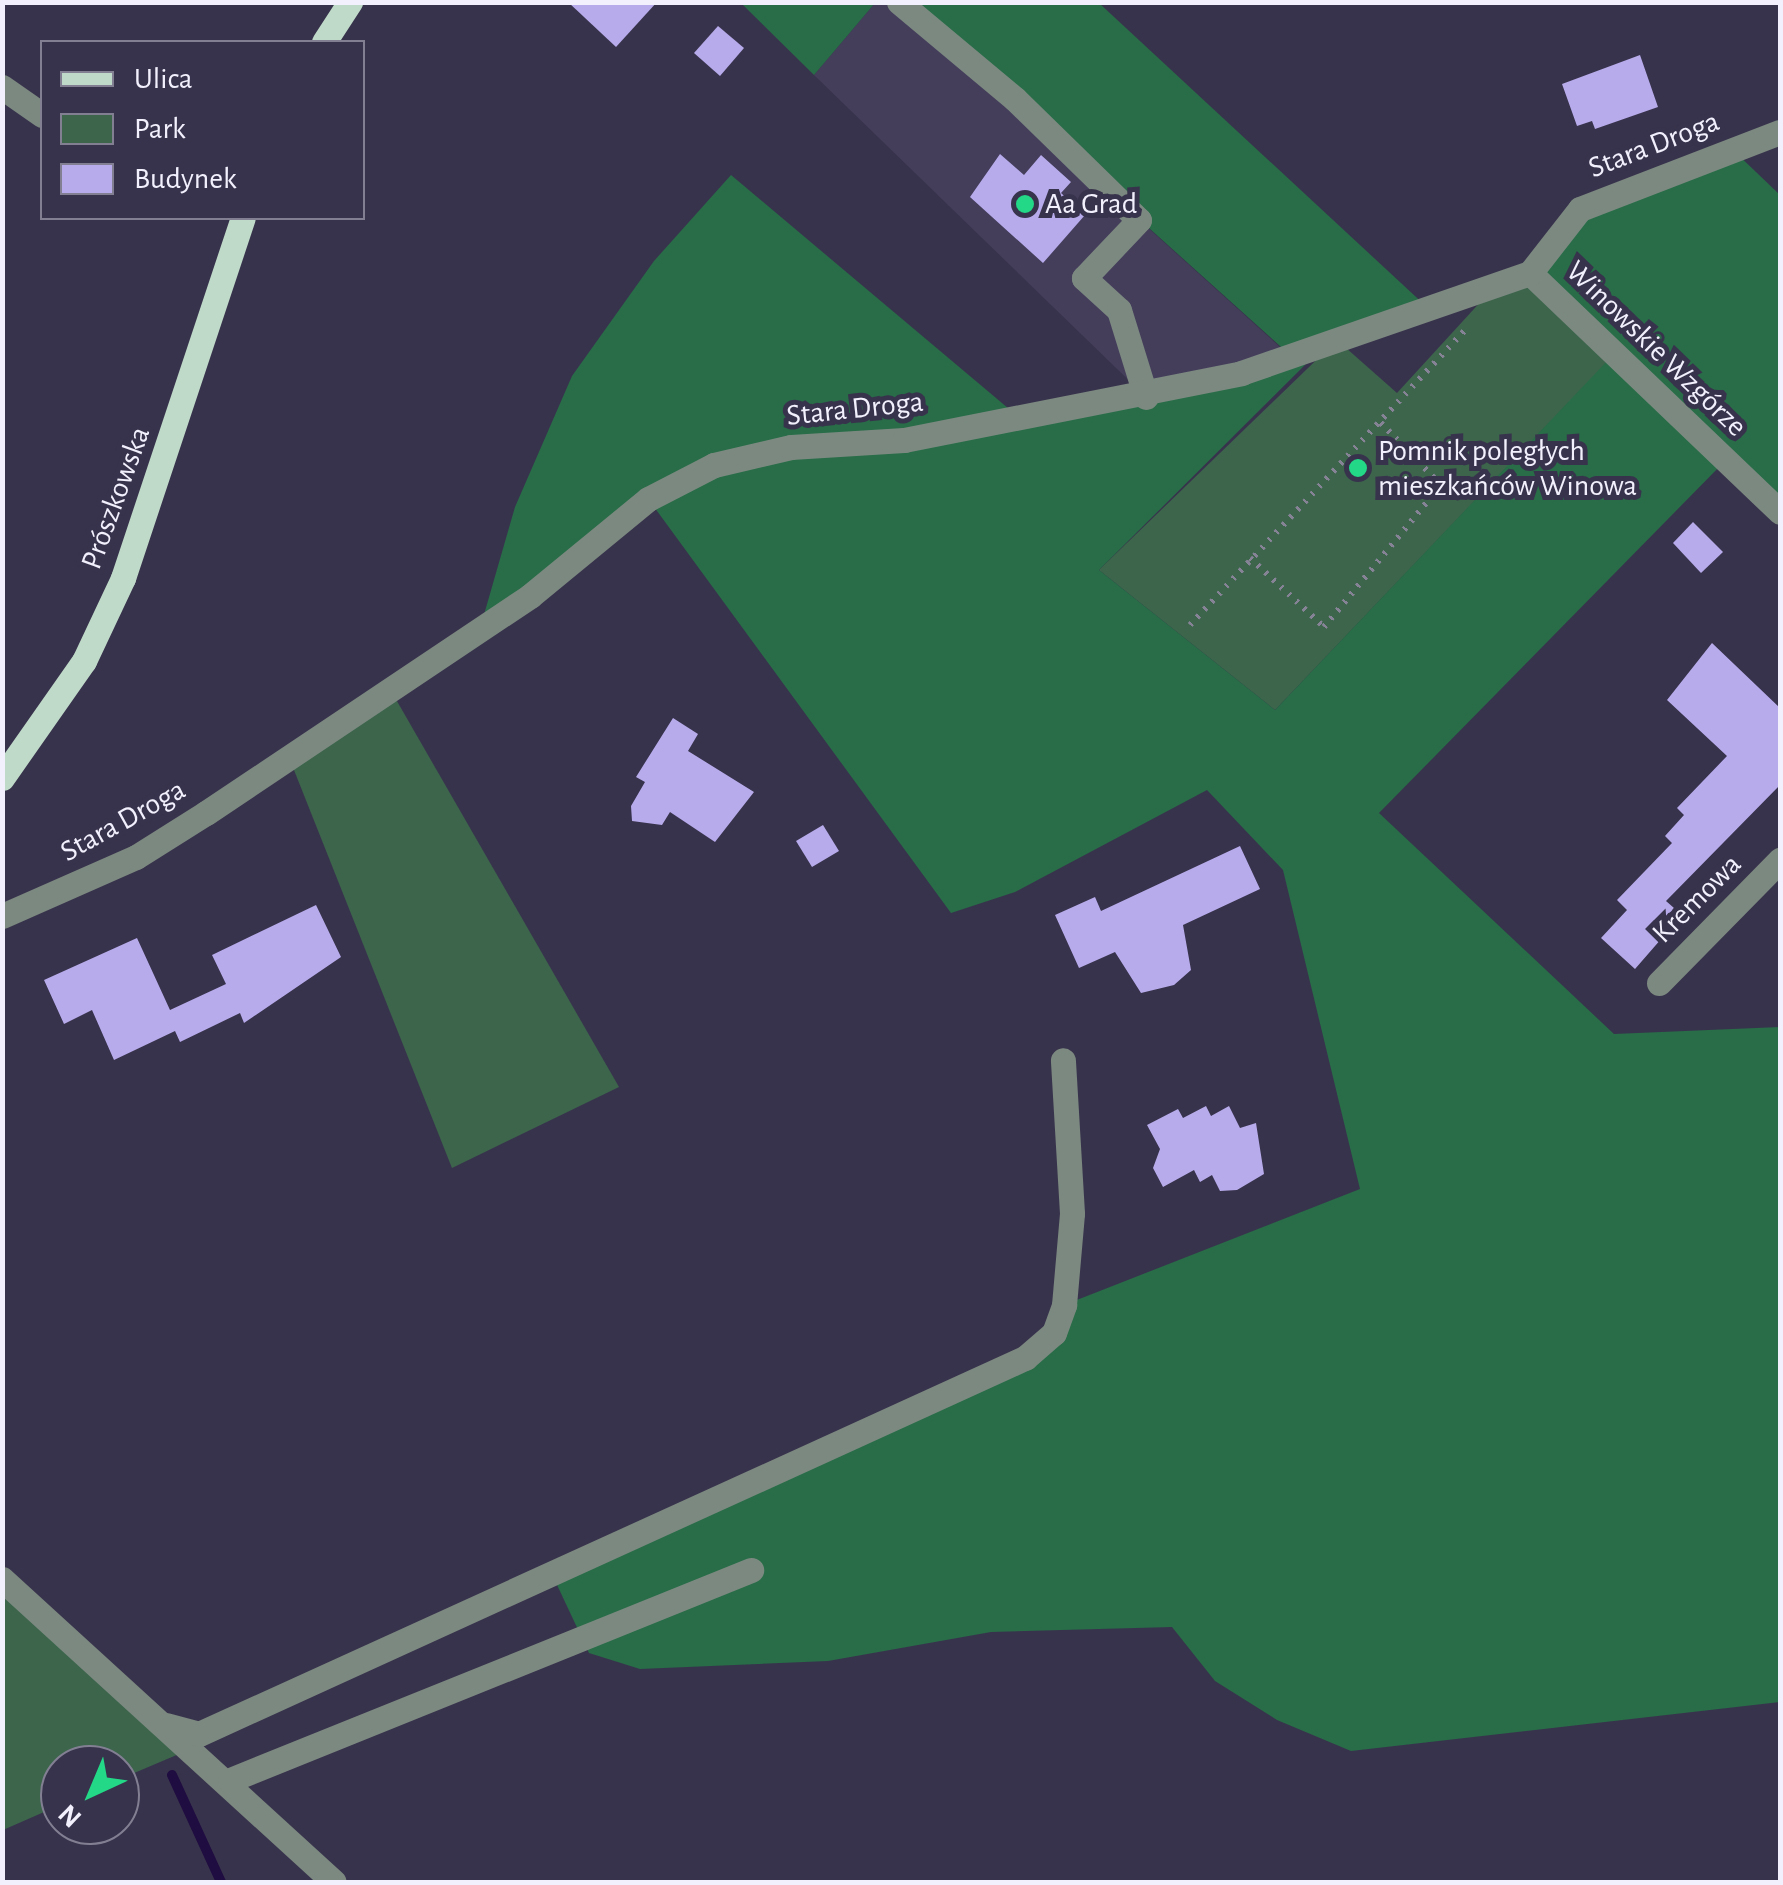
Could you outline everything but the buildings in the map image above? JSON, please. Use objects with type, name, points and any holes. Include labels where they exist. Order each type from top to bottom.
[{"type":"main road","points":[[325,40],[350,2]]},
{"type":"main road","name":"Prószkowska","points":[[2,778],[84,661],[123,578],[243,220]]},
{"type":"street","points":[[899,2],[1015,99],[1139,220],[1084,278],[1120,310],[1146,397]]},
{"type":"street","points":[[2,87],[40,113]]},
{"type":"street","name":"Stara Droga","points":[[2,916],[136,857],[223,803],[530,596],[648,499],[714,465],[791,446],[904,440],[1146,397],[1240,373],[1530,273],[1580,209],[1780,132]]},
{"type":"street","name":"Winowskie Wzgórze","points":[[1530,273],[1780,512]]},
{"type":"street","name":"Kremowa","points":[[1659,983],[1780,860]]},
{"type":"street","points":[[166,1725],[199,1734],[1025,1358],[1054,1334],[1064,1305],[1072,1213],[1063,1060]]},
{"type":"street","points":[[230,1780],[752,1570]]},
{"type":"street","points":[[2,1579],[230,1780],[334,1882]]},
{"type":"path","points":[[1190,625],[1378,420],[1474,322]]},
{"type":"path","points":[[1250,558],[1324,626],[1441,485],[1378,420]]},
{"type":"shaded area","points":[[875,3],[899,3],[1290,356],[1146,397],[814,75]]},
{"type":"green space","points":[[741,3],[875,3],[814,75]]},
{"type":"green space","points":[[899,3],[1099,3],[1429,309],[1311,359],[1099,570],[1275,710],[1612,356],[1530,273],[1580,209],[1732,149],[1780,195],[1780,512],[1725,461],[1379,813],[1614,1034],[1780,1027],[1780,1702],[1351,1751],[1277,1720],[1215,1681],[1172,1627],[991,1632],[828,1661],[640,1669],[589,1653],[550,1570],[1025,1358],[1064,1305],[1360,1189],[1283,870],[1207,790],[1015,892],[951,913],[649,500],[479,632],[515,507],[572,376],[654,261],[731,175],[1021,419],[1290,355]]},
{"type":"green space","points":[[1530,273],[1613,356],[1275,710],[1099,570],[1337,340],[1397,393],[1495,286]]},
{"type":"green space","points":[[390,689],[619,1087],[452,1168],[290,760]]},
{"type":"green space","points":[[2,1579],[179,1754],[140,1771],[140,1745],[40,1745],[40,1814],[3,1830]]},
{"type":"waterway","points":[[172,1775],[221,1882]]},
{"type":"place","name":"Aa Grad","points":[[1025,204]]},
{"type":"place","name":"Pomnik poległych mieszkańców Winowa","points":[[1358,468]]}]
